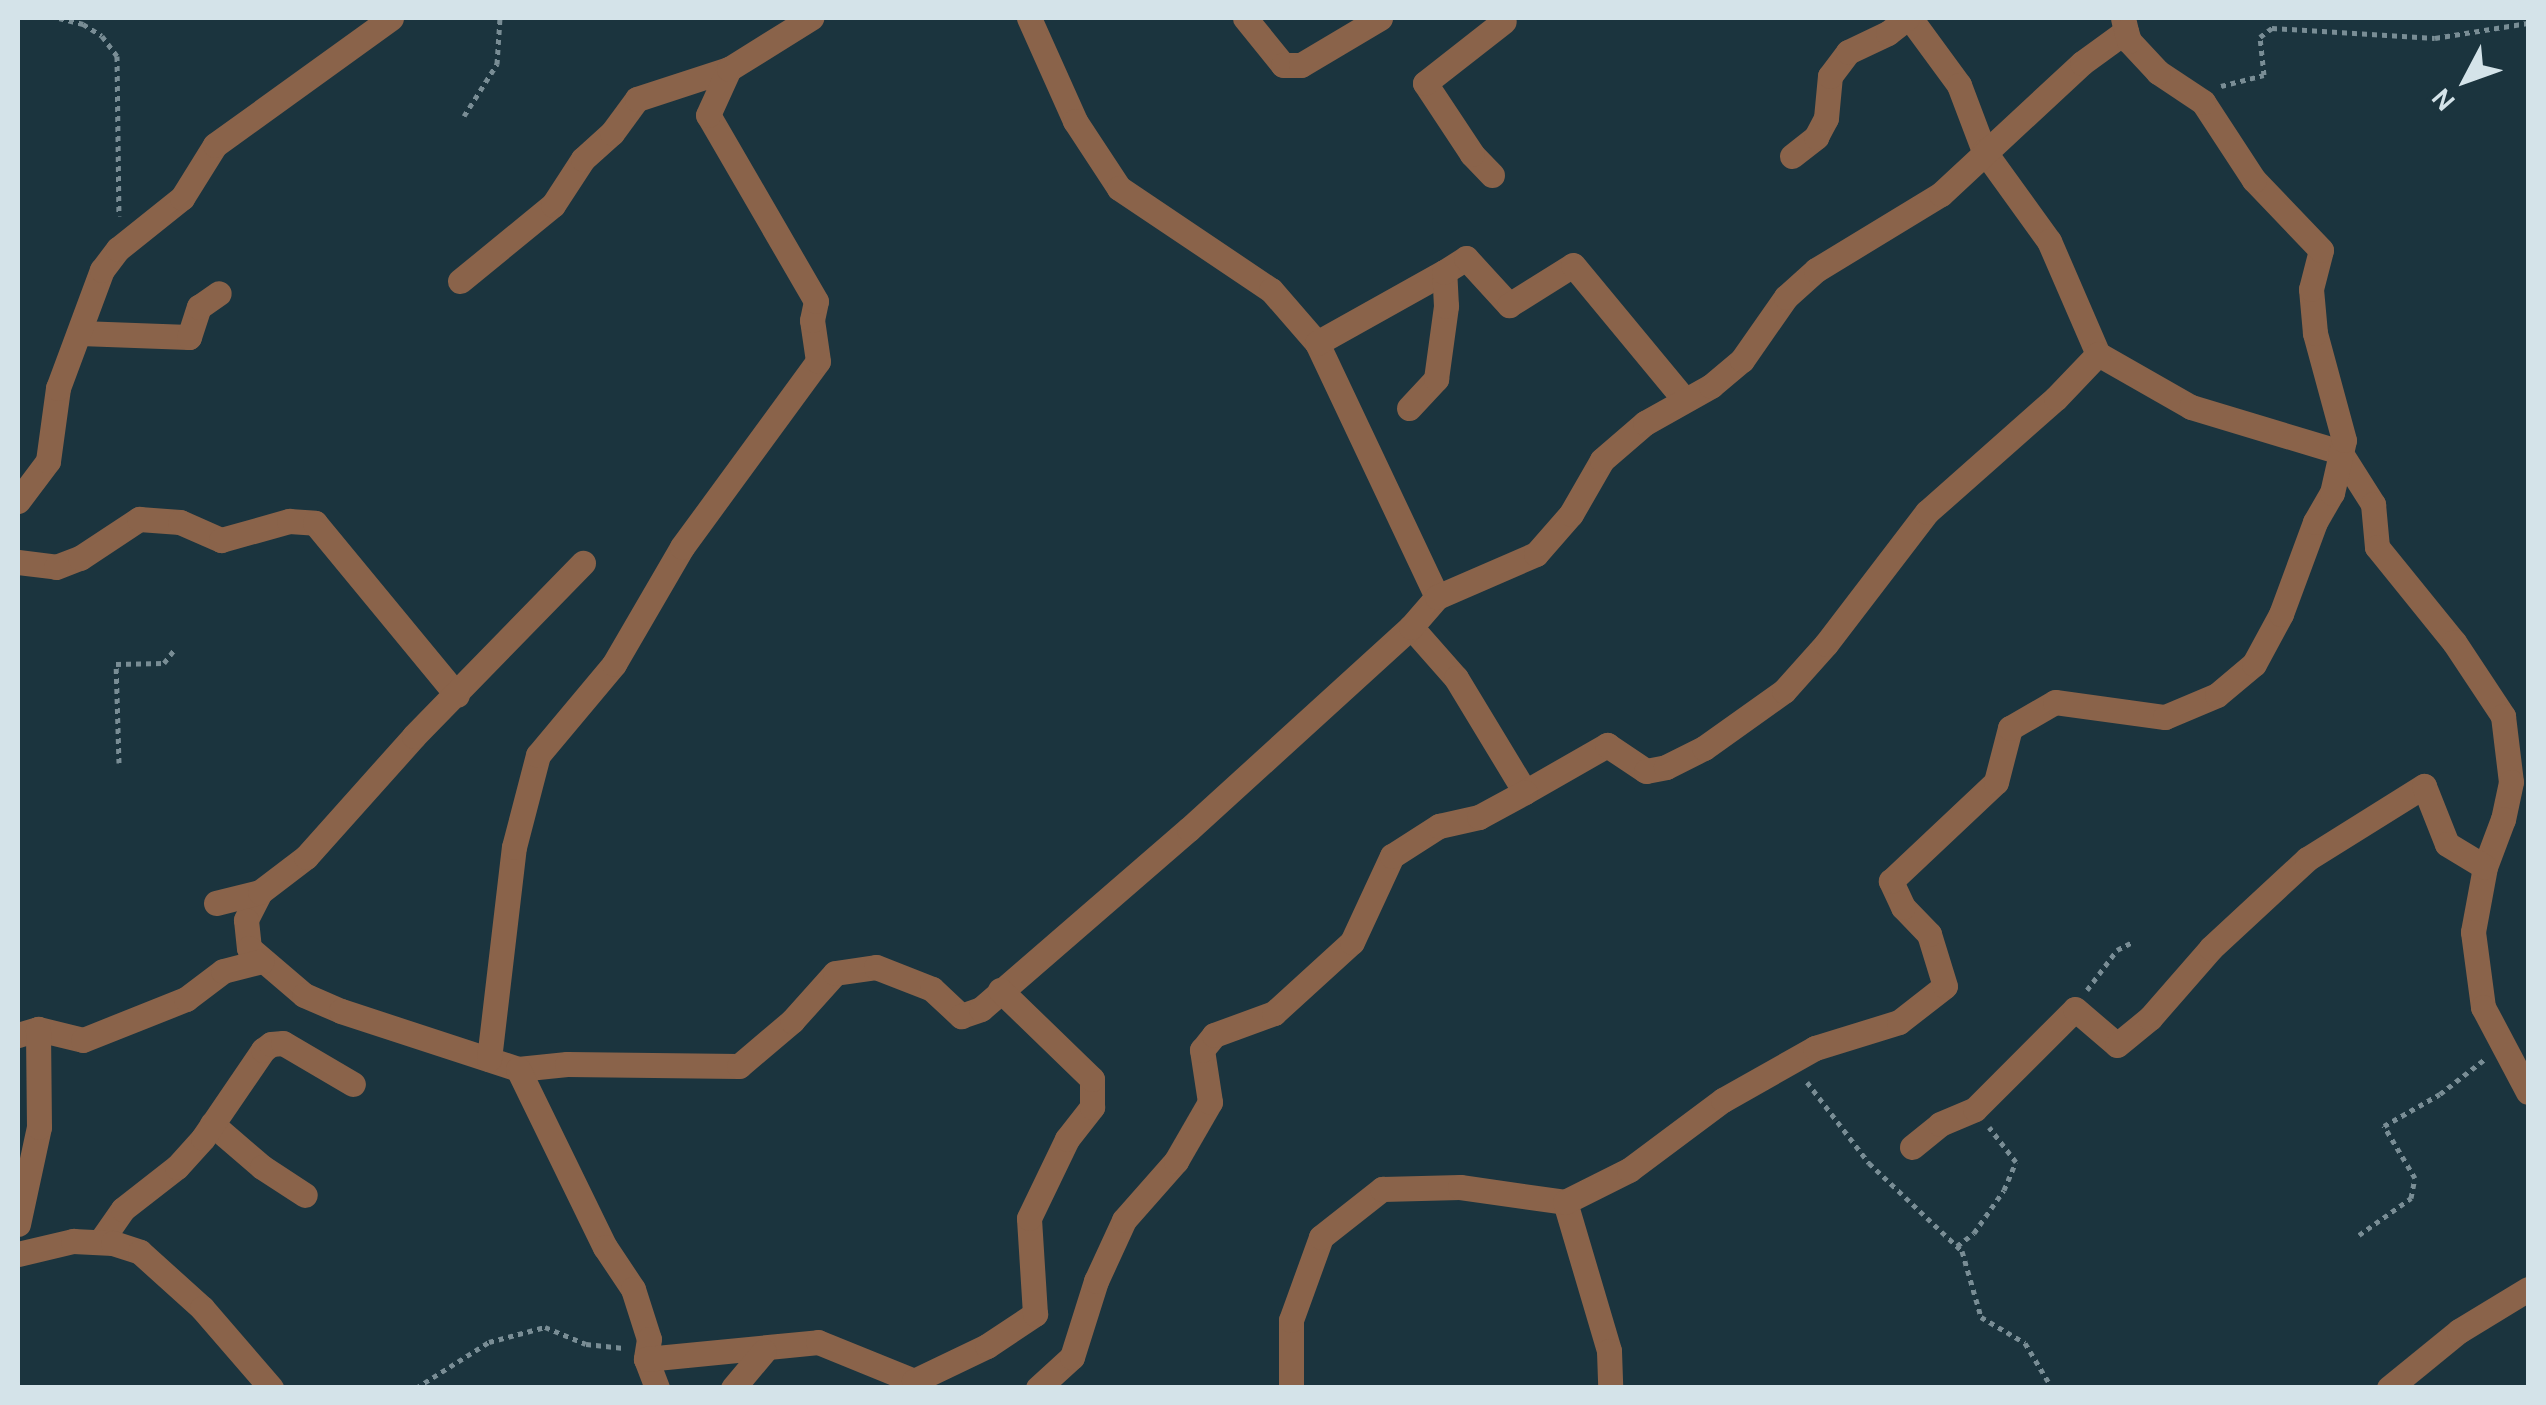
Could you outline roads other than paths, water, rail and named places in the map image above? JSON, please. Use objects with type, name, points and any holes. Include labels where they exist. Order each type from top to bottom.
[{"type":"street","points":[[18,501],[48,461],[58,388],[102,270],[118,249],[182,198],[215,145],[392,18]]},
{"type":"street","points":[[460,281],[553,205],[584,159],[612,133],[637,99],[729,69],[811,18]]},
{"type":"street","points":[[1029,18],[1075,121],[1119,188],[1271,290],[1317,342],[1437,596]]},
{"type":"street","points":[[1245,18],[1284,65],[1301,65],[1380,18]]},
{"type":"street","points":[[1792,156],[1816,137],[1826,118],[1830,76],[1848,52],[1888,34],[1908,18],[1959,85],[1984,150],[2049,242],[2098,354],[2192,407],[2340,452],[2373,504],[2377,547],[2464,654],[2503,716],[2520,783],[2485,867],[2473,932],[2483,1007],[2528,1092]]},
{"type":"street","points":[[1492,175],[1472,154],[1424,83],[1504,19]]},
{"type":"street","points":[[260,892],[246,920],[249,948],[304,995],[341,1012],[518,1069],[566,1064],[739,1066],[792,1021],[835,974],[876,967],[932,989],[960,1016],[981,1009],[1189,829],[1412,627],[1437,596],[1536,554],[1571,514],[1602,460],[1646,423],[1711,386],[1742,360],[1786,297],[1816,270],[1941,194],[1984,150],[2125,24],[2129,41],[2158,72],[2203,102],[2254,180],[2321,250],[2311,289],[2315,333],[2344,440],[2332,493],[2315,522],[2281,614],[2254,664],[2217,695],[2165,717],[2056,702],[2010,728],[1996,782],[1891,881],[1903,907],[1928,934],[1945,986],[1899,1022],[1815,1048],[1723,1100],[1629,1170],[1565,1202],[1460,1188],[1382,1189],[1321,1237],[1291,1320],[1292,1388]]},
{"type":"street","points":[[489,1059],[514,848],[538,755],[614,664],[682,547],[818,361],[812,320],[816,301],[708,115],[729,69]]},
{"type":"street","points":[[1317,342],[1466,258],[1509,306],[1574,265],[1684,399]]},
{"type":"street","points":[[1409,408],[1436,379],[1446,306],[1444,272]]},
{"type":"street","points":[[80,333],[189,336],[199,307],[220,294]]},
{"type":"street","points":[[1038,1388],[1072,1357],[1096,1281],[1124,1220],[1176,1161],[1210,1102],[1202,1050],[1214,1036],[1274,1012],[1352,942],[1392,856],[1439,826],[1479,816],[1607,745],[1646,770],[1666,768],[1704,748],[1784,691],[1826,644],[1927,512],[2056,398],[2098,354]]},
{"type":"street","points":[[18,562],[56,567],[80,558],[139,518],[180,522],[221,540],[289,520],[315,523],[457,695]]},
{"type":"street","points":[[216,903],[260,892],[306,857],[583,563]]},
{"type":"street","points":[[1412,627],[1456,678],[1525,792]]},
{"type":"street","points":[[1912,1147],[1940,1124],[1976,1109],[2075,1009],[2116,1045],[2150,1018],[2211,948],[2307,859],[2424,786],[2447,844],[2485,867]]},
{"type":"street","points":[[18,1224],[28,1194],[38,1127],[24,1033],[82,1040],[186,999],[223,971],[262,961]]},
{"type":"street","points":[[647,1349],[764,1351],[818,1342],[916,1384],[987,1346],[1035,1314],[1029,1218],[1066,1139],[1092,1107],[1092,1079],[1000,990]]},
{"type":"street","points":[[100,1242],[123,1209],[178,1167],[262,1050],[283,1043],[353,1084]]},
{"type":"street","points":[[518,1069],[605,1248],[633,1289],[657,1388]]},
{"type":"street","points":[[212,1124],[262,1167],[304,1195]]},
{"type":"street","points":[[1565,1202],[1609,1351],[1610,1388]]},
{"type":"street","points":[[18,1254],[73,1241],[100,1242],[140,1252],[246,1356],[270,1388]]},
{"type":"street","points":[[2389,1388],[2459,1331],[2528,1288]]},
{"type":"street","points":[[732,1388],[764,1351]]}]
